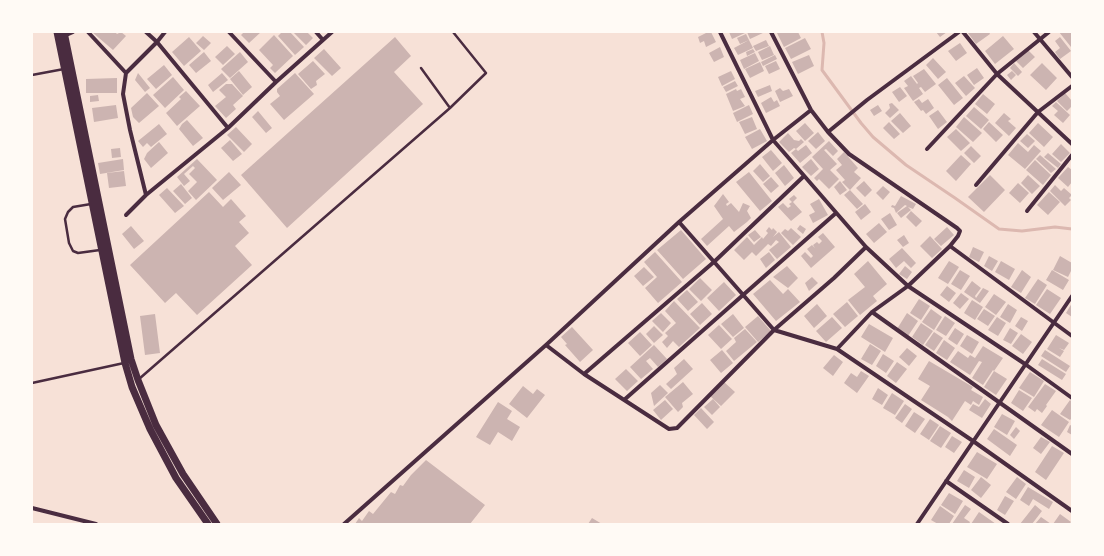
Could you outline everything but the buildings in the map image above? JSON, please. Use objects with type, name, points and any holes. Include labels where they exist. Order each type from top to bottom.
[{"type":"main road","points":[[61,34],[65,69],[95,202],[102,249],[128,362],[138,380],[156,425],[183,474],[217,524]]},
{"type":"main road","points":[[61,34],[132,387],[150,429],[176,478],[207,523]]},
{"type":"street","points":[[61,34],[73,32]]},
{"type":"street","points":[[88,32],[126,73]]},
{"type":"street","points":[[146,32],[157,42],[228,128]]},
{"type":"street","points":[[146,195],[123,94],[126,73],[165,32]]},
{"type":"street","points":[[229,32],[276,82]]},
{"type":"street","points":[[316,32],[323,40]]},
{"type":"street","points":[[126,215],[146,195],[228,128],[276,82],[332,32]]},
{"type":"street","points":[[720,32],[773,140],[866,247],[908,286],[1025,364],[1072,398]]},
{"type":"street","points":[[771,32],[811,110],[828,132],[849,154],[960,231],[950,246],[908,286],[872,312],[837,349]]},
{"type":"street","points":[[828,132],[867,100],[959,32]]},
{"type":"street","points":[[963,32],[997,74],[1072,144]]},
{"type":"street","points":[[1034,32],[1072,77]]},
{"type":"street","points":[[927,149],[997,74],[1048,32]]},
{"type":"street","points":[[976,185],[1038,112],[1072,86]]},
{"type":"street","points":[[344,524],[546,345],[679,222],[773,140],[811,110]]},
{"type":"street","points":[[1027,211],[1072,155]]},
{"type":"street","points":[[584,374],[715,261],[804,176]]},
{"type":"street","points":[[624,400],[836,213]]},
{"type":"street","points":[[679,222],[715,261],[774,330],[837,349],[973,441],[1072,511]]},
{"type":"street","points":[[950,246],[1072,336]]},
{"type":"street","points":[[546,345],[584,374],[669,429],[677,428],[774,330],[834,278],[866,247]]},
{"type":"street","points":[[924,524],[918,522],[1072,296]]},
{"type":"street","points":[[872,312],[1072,454]]},
{"type":"street","points":[[946,481],[1008,524]]},
{"type":"street","points":[[32,508],[96,524]]},
{"type":"lane","points":[[132,387],[138,380],[450,108],[486,73],[453,32]]},
{"type":"lane","points":[[421,68],[450,108]]},
{"type":"lane","points":[[32,76],[65,69]]},
{"type":"lane","points":[[95,202],[73,208],[68,212],[65,219],[69,243],[73,251],[78,253],[102,249]]},
{"type":"lane","points":[[32,383],[128,362]]},
{"type":"waterway","points":[[822,32],[824,43],[822,70],[873,137],[906,165],[999,229],[1022,231],[1055,227],[1072,229]]}]
